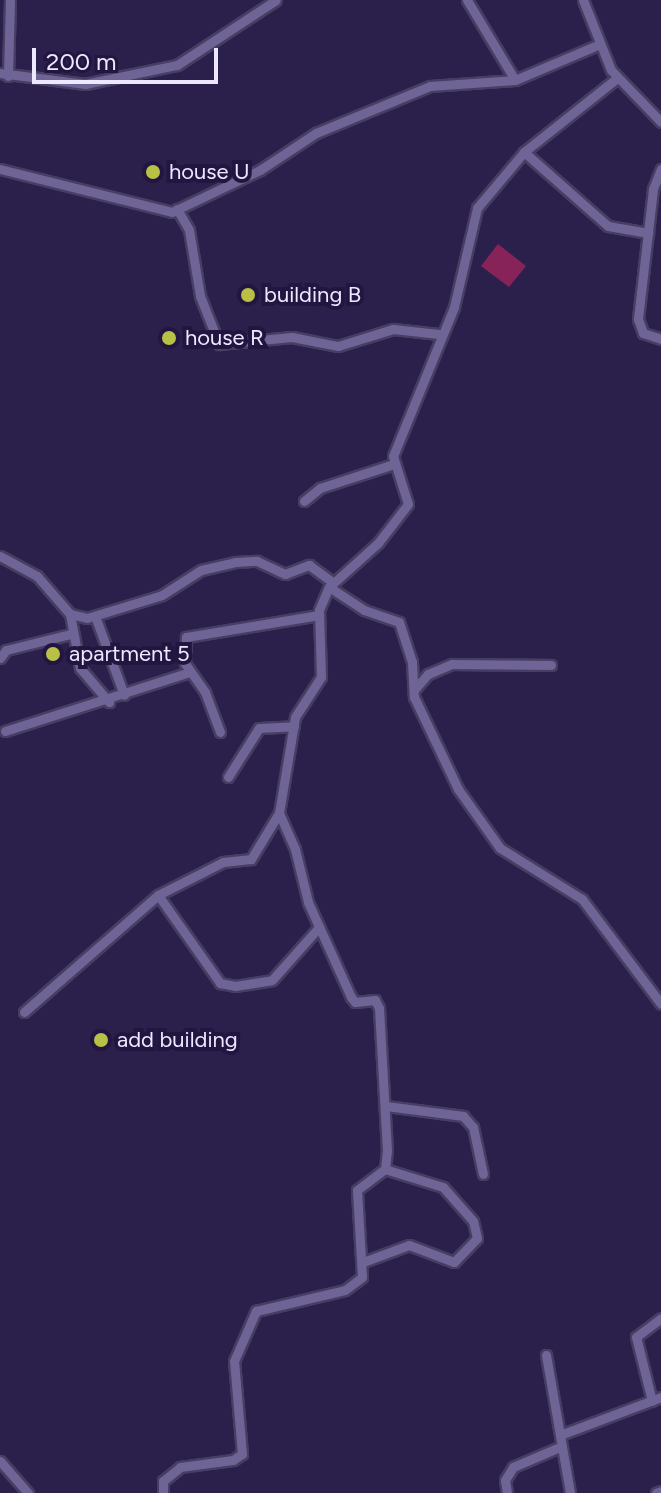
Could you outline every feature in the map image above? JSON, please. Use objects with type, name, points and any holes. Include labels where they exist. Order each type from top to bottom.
[{"type":"street","points":[[10,0],[4,74],[85,84],[177,65],[276,0]]},
{"type":"street","points":[[467,0],[515,80]]},
{"type":"street","points":[[583,0],[598,45],[617,78],[661,122]]},
{"type":"street","points":[[0,169],[140,201],[161,212],[177,209],[260,170],[316,133],[430,86],[515,80],[598,45]]},
{"type":"street","points":[[24,1012],[158,895],[223,862],[251,859],[279,813],[294,726],[321,677],[319,615],[331,584],[378,543],[408,504],[394,464],[439,334],[454,307],[477,208],[524,152],[617,78]]},
{"type":"street","points":[[524,152],[608,226],[648,233]]},
{"type":"street","points":[[661,169],[653,189],[638,319],[643,333],[661,339]]},
{"type":"street","points":[[177,209],[189,230],[200,296],[219,344],[292,337],[338,346],[393,329],[439,334]]},
{"type":"street","points":[[304,501],[320,488],[394,464]]},
{"type":"street","points":[[0,556],[37,576],[70,614],[70,634],[84,677],[109,702]]},
{"type":"street","points":[[70,614],[95,616],[162,595],[201,570],[248,560],[285,574],[314,566],[364,610],[399,622],[414,690],[452,779],[500,848],[582,899],[661,1004]]},
{"type":"street","points":[[220,732],[205,692],[190,672],[186,637],[319,615]]},
{"type":"street","points":[[95,616],[124,695]]},
{"type":"street","points":[[0,658],[6,650],[70,634]]},
{"type":"street","points":[[414,690],[428,674],[452,664],[551,665]]},
{"type":"street","points":[[5,731],[109,702],[190,672]]},
{"type":"street","points":[[228,777],[259,728],[294,726]]},
{"type":"street","points":[[279,813],[319,927],[351,997],[355,1002],[378,1003],[386,1106],[385,1169]]},
{"type":"street","points":[[158,895],[220,983],[235,986],[272,980],[319,927]]},
{"type":"street","points":[[386,1106],[463,1116],[473,1127],[483,1174]]},
{"type":"street","points":[[163,1493],[163,1481],[180,1467],[233,1460],[242,1454],[234,1361],[249,1319],[264,1307],[345,1290],[361,1280],[363,1262],[357,1190],[385,1169]]},
{"type":"street","points":[[363,1262],[409,1245],[454,1262],[477,1238],[473,1221],[443,1187],[385,1169]]},
{"type":"street","points":[[560,1435],[656,1399],[636,1337],[661,1318]]},
{"type":"street","points":[[546,1355],[570,1493]]},
{"type":"street","points":[[507,1493],[505,1480],[513,1467],[562,1446]]},
{"type":"street","points":[[0,1461],[28,1493]]},
{"type":"shaded area","points":[[498,244],[526,266],[509,287],[481,266]]},
{"type":"place","name":"house U","points":[[153,172]]},
{"type":"place","name":"building B","points":[[248,295]]},
{"type":"place","name":"house R","points":[[169,338]]},
{"type":"place","name":"apartment 5","points":[[53,654]]},
{"type":"place","name":"add building","points":[[101,1040]]}]
